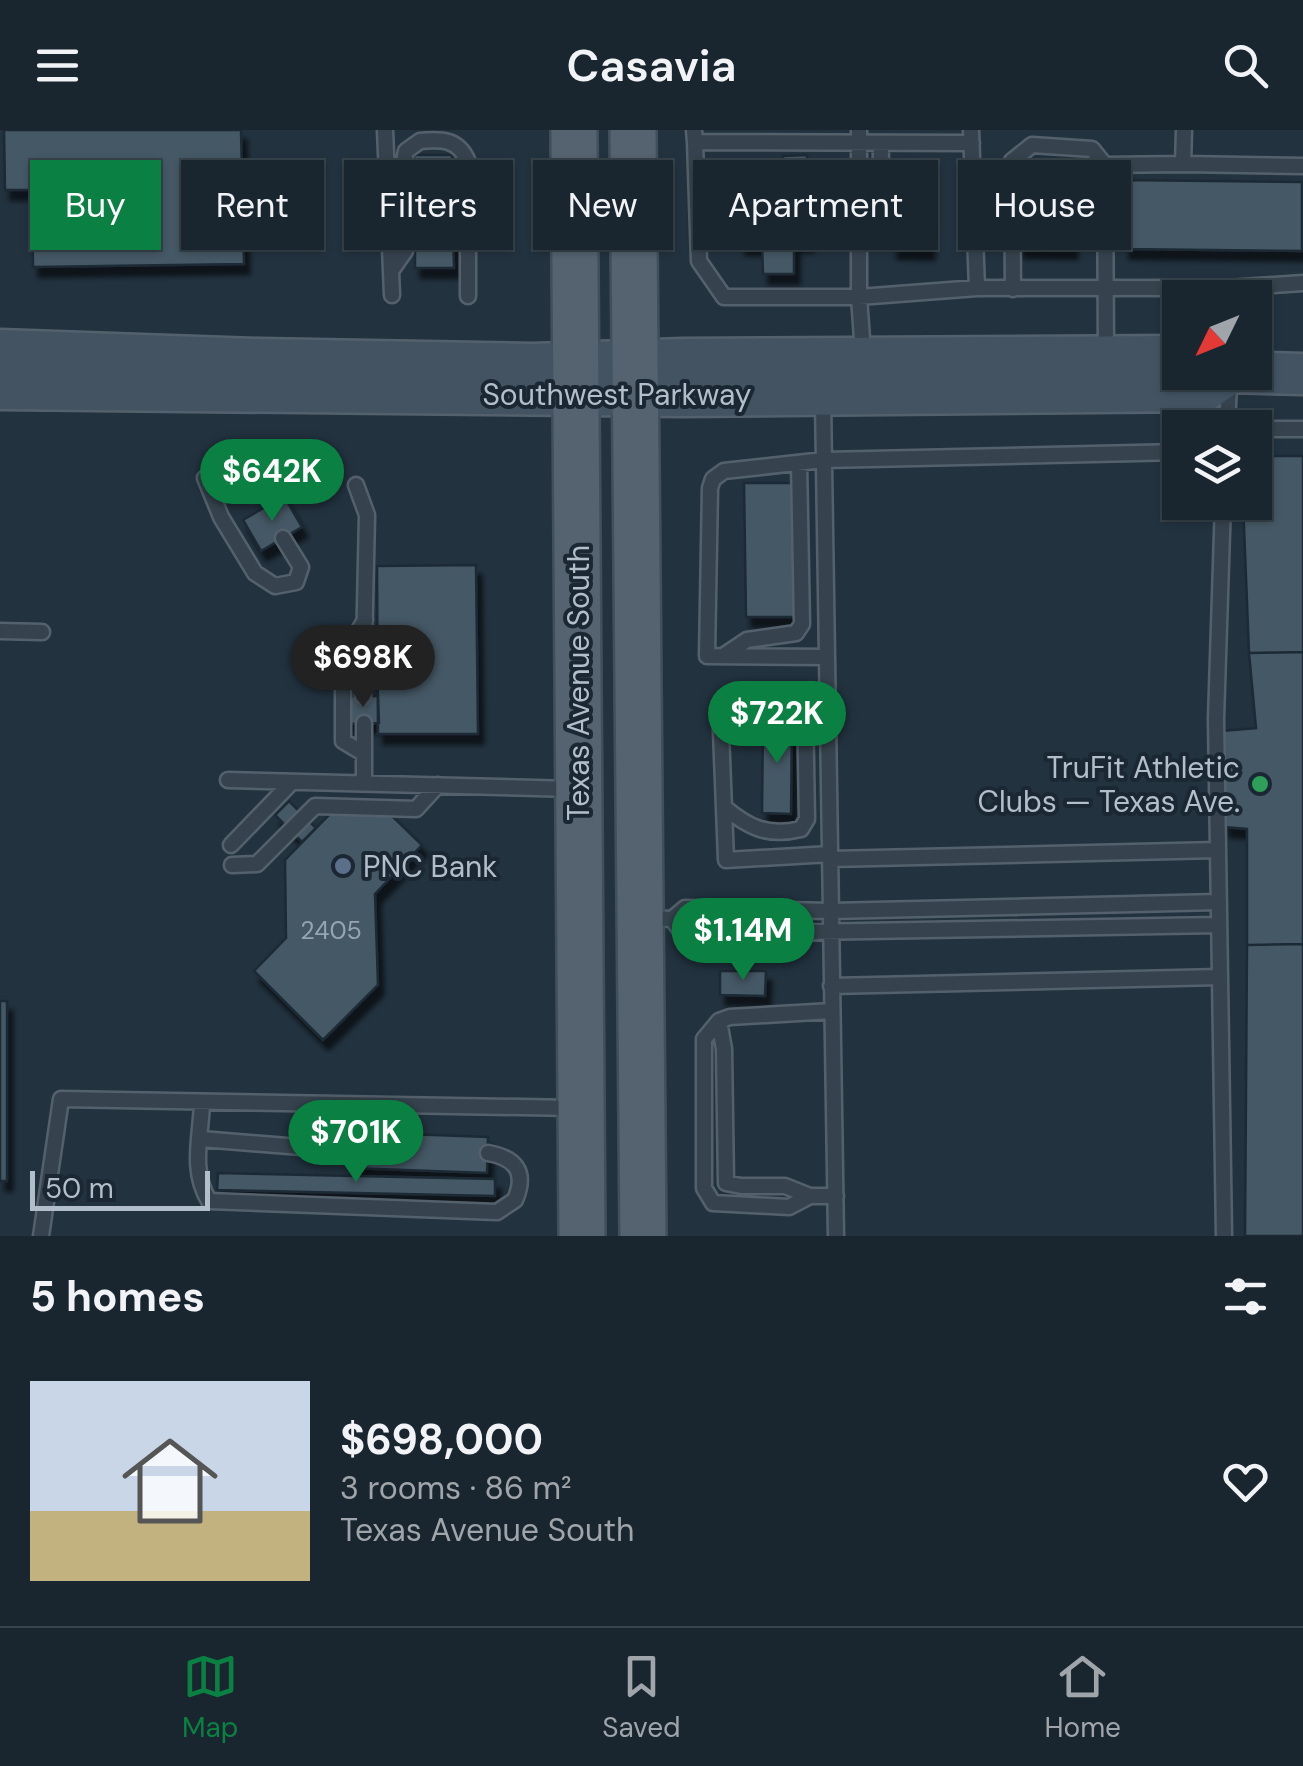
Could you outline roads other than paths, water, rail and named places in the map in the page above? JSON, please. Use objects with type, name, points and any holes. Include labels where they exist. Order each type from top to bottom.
[{"type":"main road","name":"Texas Avenue South","points":[[574,130],[582,1236]]},
{"type":"main road","name":"Texas Avenue South","points":[[633,130],[635,378],[656,918],[643,1236]]},
{"type":"main road","name":"Southwest Parkway","points":[[0,350],[196,356],[575,378]]},
{"type":"main road","points":[[117,390],[125,378],[135,374],[179,374],[196,356]]},
{"type":"main road","name":"Southwest Parkway","points":[[635,378],[863,358],[1162,356]]},
{"type":"main road","name":"Southwest Parkway","points":[[1272,374],[1303,374]]},
{"type":"main road","name":"Southwest Parkway","points":[[0,389],[117,390],[635,378],[822,394],[1207,390]]},
{"type":"lane","points":[[386,130],[392,295]]},
{"type":"lane","points":[[1183,164],[1184,130]]},
{"type":"lane","points":[[977,288],[972,137],[880,144],[860,136],[695,136],[699,261],[724,297],[859,297],[977,288],[1162,290]]},
{"type":"lane","points":[[391,272],[404,251],[406,151],[420,141],[452,142],[463,148],[468,162],[468,296]]},
{"type":"lane","points":[[880,144],[880,160]]},
{"type":"lane","points":[[1012,160],[1032,145],[1092,149],[1100,160]]},
{"type":"lane","points":[[1131,165],[1303,166]]},
{"type":"lane","points":[[860,250],[863,358]]},
{"type":"lane","points":[[1013,250],[1013,288]]},
{"type":"lane","points":[[1105,250],[1106,356]]},
{"type":"lane","points":[[1272,287],[1303,283]]},
{"type":"lane","points":[[822,394],[836,1236]]},
{"type":"lane","points":[[1272,429],[1303,430]]},
{"type":"lane","points":[[827,657],[707,656],[710,488],[713,479],[724,471],[824,460],[1162,452]]},
{"type":"lane","points":[[722,656],[748,640],[796,632],[802,624],[799,463]]},
{"type":"lane","points":[[206,478],[221,517],[255,573],[275,586],[296,582],[301,567],[284,538]]},
{"type":"lane","points":[[356,486],[367,514],[363,696]]},
{"type":"lane","points":[[1222,520],[1217,654],[1224,1236]]},
{"type":"lane","points":[[364,754],[344,742],[343,657],[366,619]]},
{"type":"lane","points":[[0,631],[42,632]]},
{"type":"lane","points":[[724,807],[745,824],[765,832],[782,834],[800,829],[807,819],[805,704]]},
{"type":"lane","points":[[827,704],[720,706],[726,860],[1218,850]]},
{"type":"lane","points":[[364,723],[364,782]]},
{"type":"lane","points":[[228,780],[578,789]]},
{"type":"lane","points":[[231,845],[292,782]]},
{"type":"lane","points":[[232,865],[257,864],[315,806],[416,809],[438,785]]},
{"type":"lane","points":[[656,918],[685,908],[831,911],[1219,902]]},
{"type":"lane","points":[[656,918],[683,934],[1219,926]]},
{"type":"lane","points":[[831,986],[1220,977]]},
{"type":"lane","points":[[810,1196],[789,1207],[713,1203],[704,1188],[704,1039],[719,1021],[730,1017],[832,1010]]},
{"type":"lane","points":[[719,1021],[724,1049],[726,1183],[785,1186],[810,1196],[836,1196]]},
{"type":"lane","points":[[41,1236],[61,1099],[580,1108]]},
{"type":"lane","points":[[202,1102],[196,1158],[200,1186],[209,1201],[497,1212],[515,1200],[520,1176],[515,1164],[505,1156],[488,1153]]},
{"type":"lane","points":[[201,1139],[350,1151]]},
{"type":"place","name":"TruFit Athletic Clubs — Texas Ave.","points":[[1260,784]]},
{"type":"place","name":"PNC Bank","points":[[343,866]]}]
